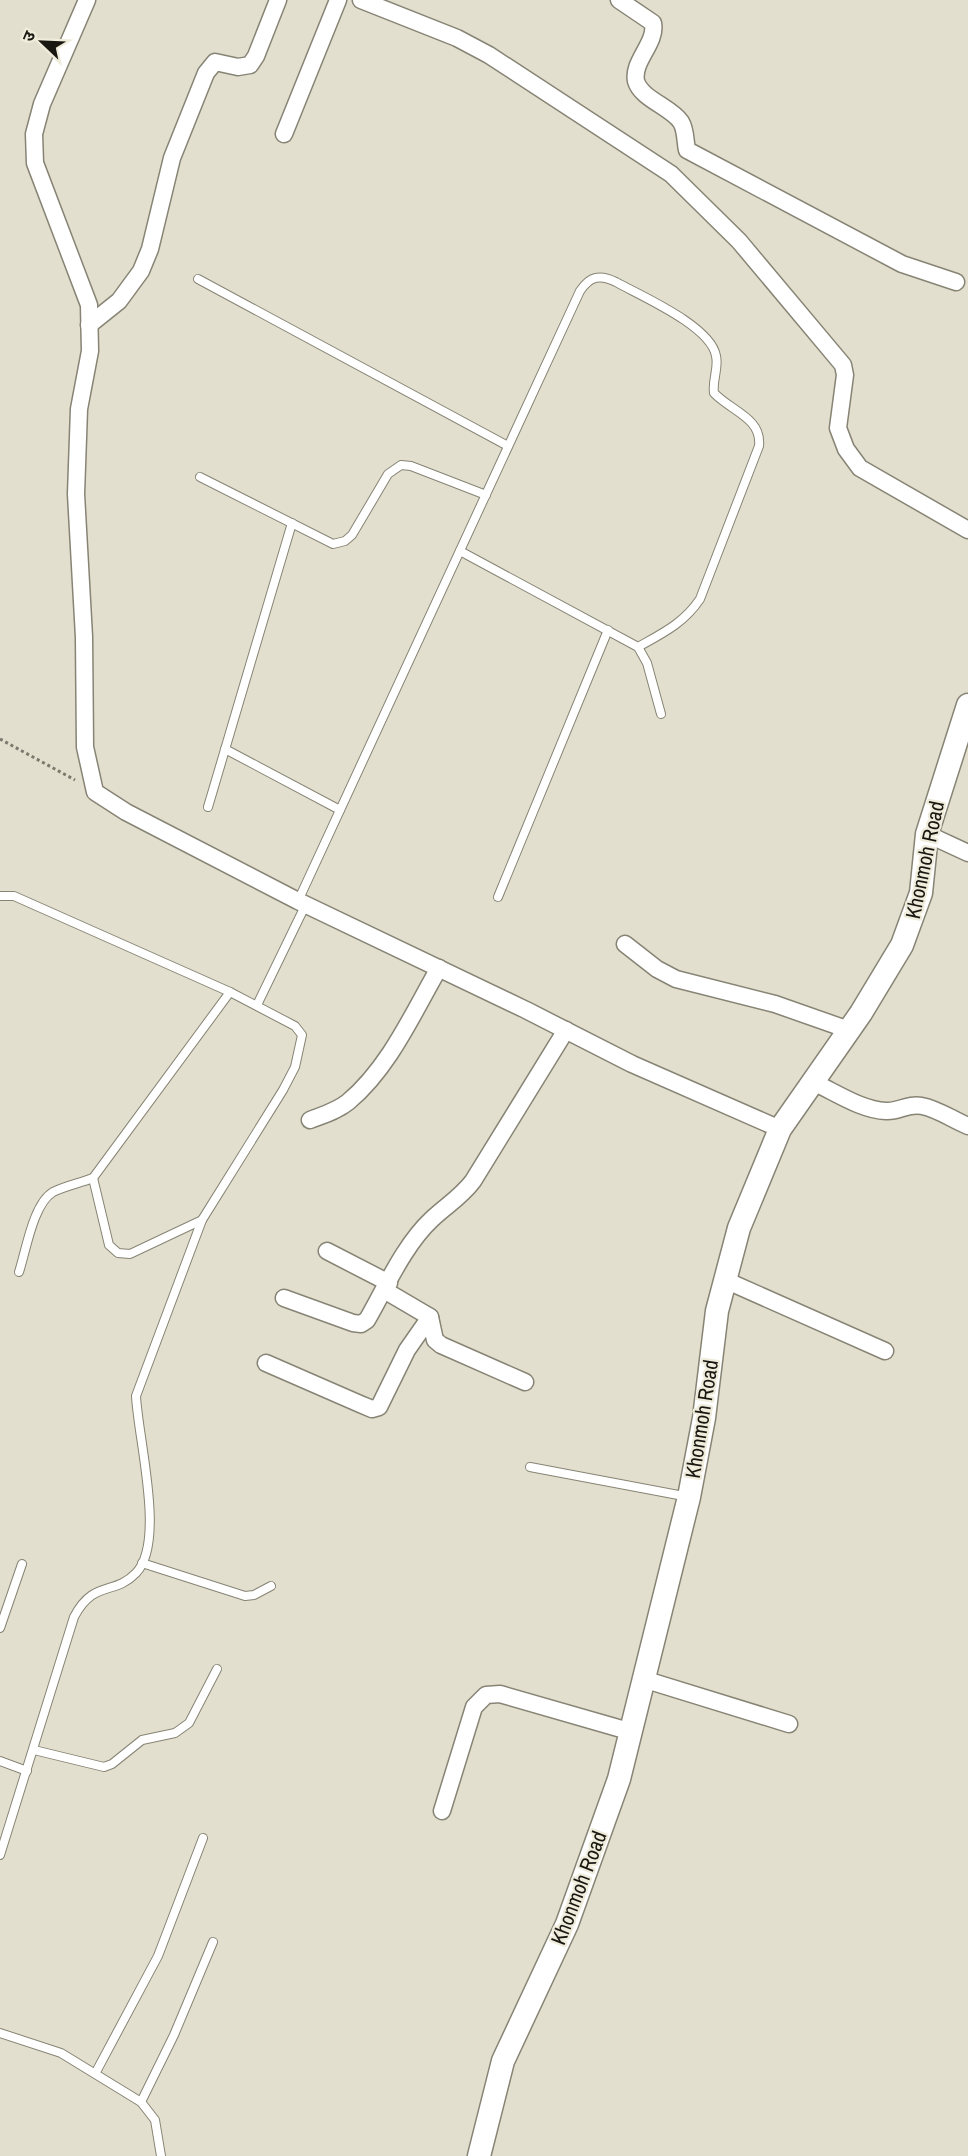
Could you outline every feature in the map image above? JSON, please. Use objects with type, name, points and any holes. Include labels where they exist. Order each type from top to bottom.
[{"type":"main road","name":"Khonmoh Road","points":[[479,2156],[503,2061],[567,1924],[602,1828],[632,1732],[643,1679],[689,1497],[704,1418],[717,1311],[739,1228],[780,1129],[849,1030],[902,945],[921,893],[927,834],[968,705]]},
{"type":"street","points":[[87,0],[42,104],[34,134],[35,163],[89,305],[90,351],[79,409],[76,494],[84,637],[85,747],[95,792],[126,812],[302,902],[632,1064],[780,1129]]},
{"type":"street","points":[[89,325],[119,301],[141,271],[150,249],[172,158],[206,73],[215,62],[238,67],[250,64],[256,56],[278,0]]},
{"type":"street","points":[[284,134],[338,0]]},
{"type":"street","points":[[362,0],[457,38],[489,55],[670,174],[739,241],[843,365],[845,375],[838,428],[846,449],[860,468],[968,530]]},
{"type":"street","points":[[619,0],[653,23],[655,32],[637,72],[636,82],[643,91],[680,120],[684,128],[687,150],[670,174]]},
{"type":"street","points":[[687,150],[723,167],[762,192],[902,264],[956,282]]},
{"type":"street","points":[[927,834],[968,853]]},
{"type":"street","points":[[625,944],[657,969],[676,979],[775,1004],[849,1030]]},
{"type":"street","points":[[310,1120],[347,1103],[359,1092],[399,1039],[439,968]]},
{"type":"street","points":[[284,1298],[352,1323],[361,1324],[367,1320],[420,1234],[432,1219],[461,1196],[473,1181],[566,1030]]},
{"type":"street","points":[[813,1082],[884,1111],[897,1110],[911,1104],[924,1106],[968,1126]]},
{"type":"street","points":[[327,1251],[387,1286],[429,1317],[435,1340],[441,1345],[525,1382]]},
{"type":"street","points":[[725,1280],[885,1351]]},
{"type":"street","points":[[266,1363],[372,1409],[379,1407],[407,1350],[429,1317]]},
{"type":"street","points":[[643,1679],[789,1724]]},
{"type":"street","points":[[442,1811],[474,1707],[486,1695],[500,1694],[632,1732]]},
{"type":"lane","points":[[257,1005],[340,810],[508,446],[580,291],[586,281],[595,277],[605,277],[616,282],[685,320],[712,346],[717,356],[712,383],[714,393],[755,424],[760,435],[759,446],[700,599],[690,614],[678,625],[638,647]]},
{"type":"lane","points":[[198,279],[508,446]]},
{"type":"lane","points":[[201,477],[333,544],[345,541],[388,474],[401,465],[411,466],[486,495]]},
{"type":"lane","points":[[208,807],[292,523]]},
{"type":"lane","points":[[460,551],[638,647],[647,663],[662,714]]},
{"type":"lane","points":[[498,897],[608,630]]},
{"type":"lane","points":[[225,749],[340,810]]},
{"type":"lane","points":[[0,896],[14,896],[230,992],[295,1026],[302,1035],[301,1047],[283,1090],[202,1220],[136,1396],[151,1530],[142,1563],[137,1572],[128,1580],[95,1592],[83,1601],[74,1617],[0,1855]]},
{"type":"lane","points":[[19,1272],[38,1209],[45,1199],[54,1192],[93,1178],[230,992]]},
{"type":"lane","points":[[93,1178],[109,1245],[118,1253],[130,1254],[202,1220]]},
{"type":"lane","points":[[530,1467],[689,1497]]},
{"type":"lane","points":[[142,1563],[245,1596],[254,1595],[271,1586]]},
{"type":"lane","points":[[0,1628],[22,1564]]},
{"type":"lane","points":[[34,1750],[95,1766],[112,1764],[142,1740],[183,1730],[217,1670]]},
{"type":"lane","points":[[0,1761],[27,1770]]},
{"type":"lane","points":[[96,2072],[158,1956],[202,1838]]},
{"type":"lane","points":[[141,2102],[174,2035],[213,1942]]},
{"type":"lane","points":[[0,2033],[44,2045],[96,2072],[141,2102],[155,2120],[161,2156]]},
{"type":"path","points":[[0,739],[95,792]]}]
